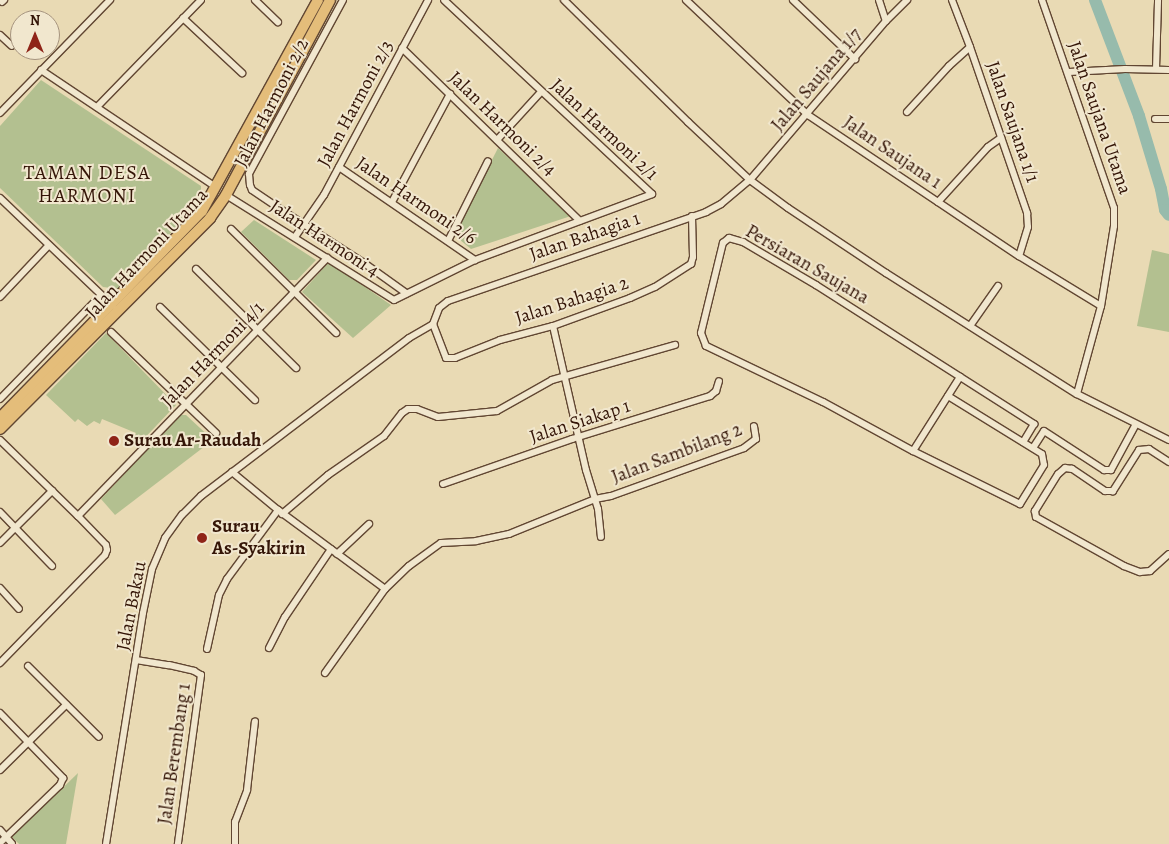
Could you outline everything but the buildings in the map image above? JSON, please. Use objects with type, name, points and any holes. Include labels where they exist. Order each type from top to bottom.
[{"type":"main road","name":"Jalan Harmoni Utama","points":[[0,429],[115,308],[202,211],[318,0]]},
{"type":"main road","name":"Jalan Harmoni Utama","points":[[0,418],[210,218],[226,195],[330,0]]},
{"type":"street","points":[[0,113],[110,0]]},
{"type":"street","points":[[97,107],[201,0]]},
{"type":"street","points":[[254,0],[278,22]]},
{"type":"street","name":"Jalan Harmoni 2/2","points":[[343,0],[249,174],[252,190],[306,223],[406,293]]},
{"type":"street","name":"Jalan Harmoni 2/3","points":[[297,239],[339,166],[428,0]]},
{"type":"street","name":"Jalan Harmoni 2/1","points":[[406,293],[475,260],[652,194],[444,0]]},
{"type":"street","name":"Persiaran Saujana","points":[[564,0],[750,180],[788,208],[1078,394],[1169,440]]},
{"type":"street","name":"Jalan Saujana 1","points":[[686,0],[808,115],[938,202],[1020,251],[1096,303]]},
{"type":"street","points":[[793,0],[855,59]]},
{"type":"street","points":[[879,0],[886,22]]},
{"type":"street","name":"Jalan Saujana 1/7","points":[[750,180],[907,0]]},
{"type":"street","name":"Jalan Saujana 1/1","points":[[952,0],[1027,213],[1028,227],[1020,251]]},
{"type":"street","name":"Jalan Saujana Utama","points":[[1042,0],[1069,72],[1114,208],[1114,226],[1078,394]]},
{"type":"street","points":[[1156,69],[1158,0]]},
{"type":"street","points":[[183,18],[242,73]]},
{"type":"street","points":[[0,35],[10,44]]},
{"type":"street","points":[[907,112],[949,66],[970,47]]},
{"type":"street","name":"Jalan Harmoni 2/4","points":[[402,48],[580,221]]},
{"type":"street","points":[[1069,72],[1109,69],[1169,70]]},
{"type":"street","points":[[41,70],[216,187]]},
{"type":"street","points":[[497,140],[541,92]]},
{"type":"street","points":[[392,202],[450,94]]},
{"type":"street","points":[[1155,118],[1169,118]]},
{"type":"street","points":[[938,202],[988,147],[1001,138]]},
{"type":"street","points":[[448,241],[488,161]]},
{"type":"street","name":"Jalan Harmoni 2/6","points":[[339,166],[475,260]]},
{"type":"street","name":"Jalan Bahagia 1","points":[[433,324],[438,308],[448,301],[722,204],[750,180]]},
{"type":"street","name":"Jalan Harmoni 4","points":[[226,195],[390,299],[394,300],[406,293]]},
{"type":"street","points":[[0,198],[115,308]]},
{"type":"street","name":"Jalan Bahagia 2","points":[[433,324],[446,358],[455,358],[500,340],[554,326],[638,295],[689,266],[693,257],[692,216]]},
{"type":"street","points":[[231,229],[336,333]]},
{"type":"street","name":"Persiaran Saujana","points":[[1023,442],[1034,424],[743,242],[728,238],[723,244],[702,333],[706,346],[822,402],[912,451],[1020,504],[1044,465],[1042,454],[1033,448]]},
{"type":"street","points":[[0,297],[49,245]]},
{"type":"street","name":"Jalan Harmoni 4/1","points":[[78,516],[327,258]]},
{"type":"street","points":[[196,269],[296,368]]},
{"type":"street","points":[[970,326],[998,286]]},
{"type":"street","points":[[0,400],[101,295]]},
{"type":"street","points":[[160,307],[255,400]]},
{"type":"street","name":"Jalan Bakau","points":[[106,844],[152,569],[165,538],[195,502],[232,472],[409,338],[433,324]]},
{"type":"street","points":[[554,326],[579,437],[589,501],[601,537]]},
{"type":"street","points":[[111,332],[216,433]]},
{"type":"street","points":[[207,649],[219,595],[227,579],[278,513],[384,436],[402,412],[408,409],[429,413],[438,417],[497,411],[542,385],[675,345]]},
{"type":"street","points":[[912,451],[960,377]]},
{"type":"street","name":"Jalan Siakap 1","points":[[443,484],[579,437],[710,396],[716,391],[719,381]]},
{"type":"street","points":[[948,396],[1033,448],[1044,431],[1104,470],[1111,470],[1136,424]]},
{"type":"street","name":"Jalan Sambilang 2","points":[[589,501],[611,496],[744,448],[756,439],[754,426]]},
{"type":"street","points":[[0,440],[106,545],[105,555],[56,603],[0,663]]},
{"type":"street","points":[[1169,461],[1149,450],[1139,450],[1114,491],[1106,491],[1072,469],[1065,468],[1058,474],[1034,511],[1036,517],[1124,566],[1140,572],[1150,570],[1169,554]]},
{"type":"street","points":[[232,472],[278,513],[329,552],[337,554],[382,593]]},
{"type":"street","points":[[0,543],[52,491]]},
{"type":"street","points":[[325,673],[382,593],[409,566],[441,543],[476,541],[510,534],[589,501]]},
{"type":"street","points":[[0,512],[52,566]]},
{"type":"street","points":[[337,554],[369,524]]},
{"type":"street","points":[[269,648],[285,618],[329,552]]},
{"type":"street","points":[[0,588],[19,609]]},
{"type":"street","name":"Jalan Berembang 1","points":[[136,658],[194,671],[201,675],[178,844]]},
{"type":"street","points":[[28,666],[99,737]]},
{"type":"street","points":[[0,770],[66,705]]},
{"type":"street","points":[[0,713],[63,778],[60,785],[0,843]]},
{"type":"street","points":[[235,844],[235,822],[247,790],[255,722]]},
{"type":"street","points":[[0,830],[12,844]]},
{"type":"green space","points":[[41,80],[201,186],[201,200],[119,289],[103,287],[0,188],[0,126]]},
{"type":"green space","points":[[498,148],[571,216],[471,249],[454,235]]},
{"type":"green space","points":[[254,220],[316,260],[297,280],[289,280],[241,232]]},
{"type":"green space","points":[[1152,250],[1169,254],[1169,332],[1137,326]]},
{"type":"green space","points":[[329,262],[391,305],[353,338],[302,292]]},
{"type":"green space","points":[[106,333],[176,405],[136,447],[131,442],[136,433],[102,419],[100,424],[94,421],[87,426],[78,419],[75,422],[46,395]]},
{"type":"green space","points":[[180,415],[186,415],[213,440],[115,515],[101,499]]},
{"type":"green space","points":[[78,773],[66,844],[19,844],[12,837]]},
{"type":"waterway","points":[[1095,0],[1139,116],[1161,189],[1165,210],[1169,215]]},
{"type":"place","name":"Surau Ar-Raudah","points":[[114,441]]},
{"type":"place","name":"Surau As-Syakirin","points":[[202,538]]},
{"type":"district","name":"TAMAN DESA HARMONI","points":[[87,184]]}]
